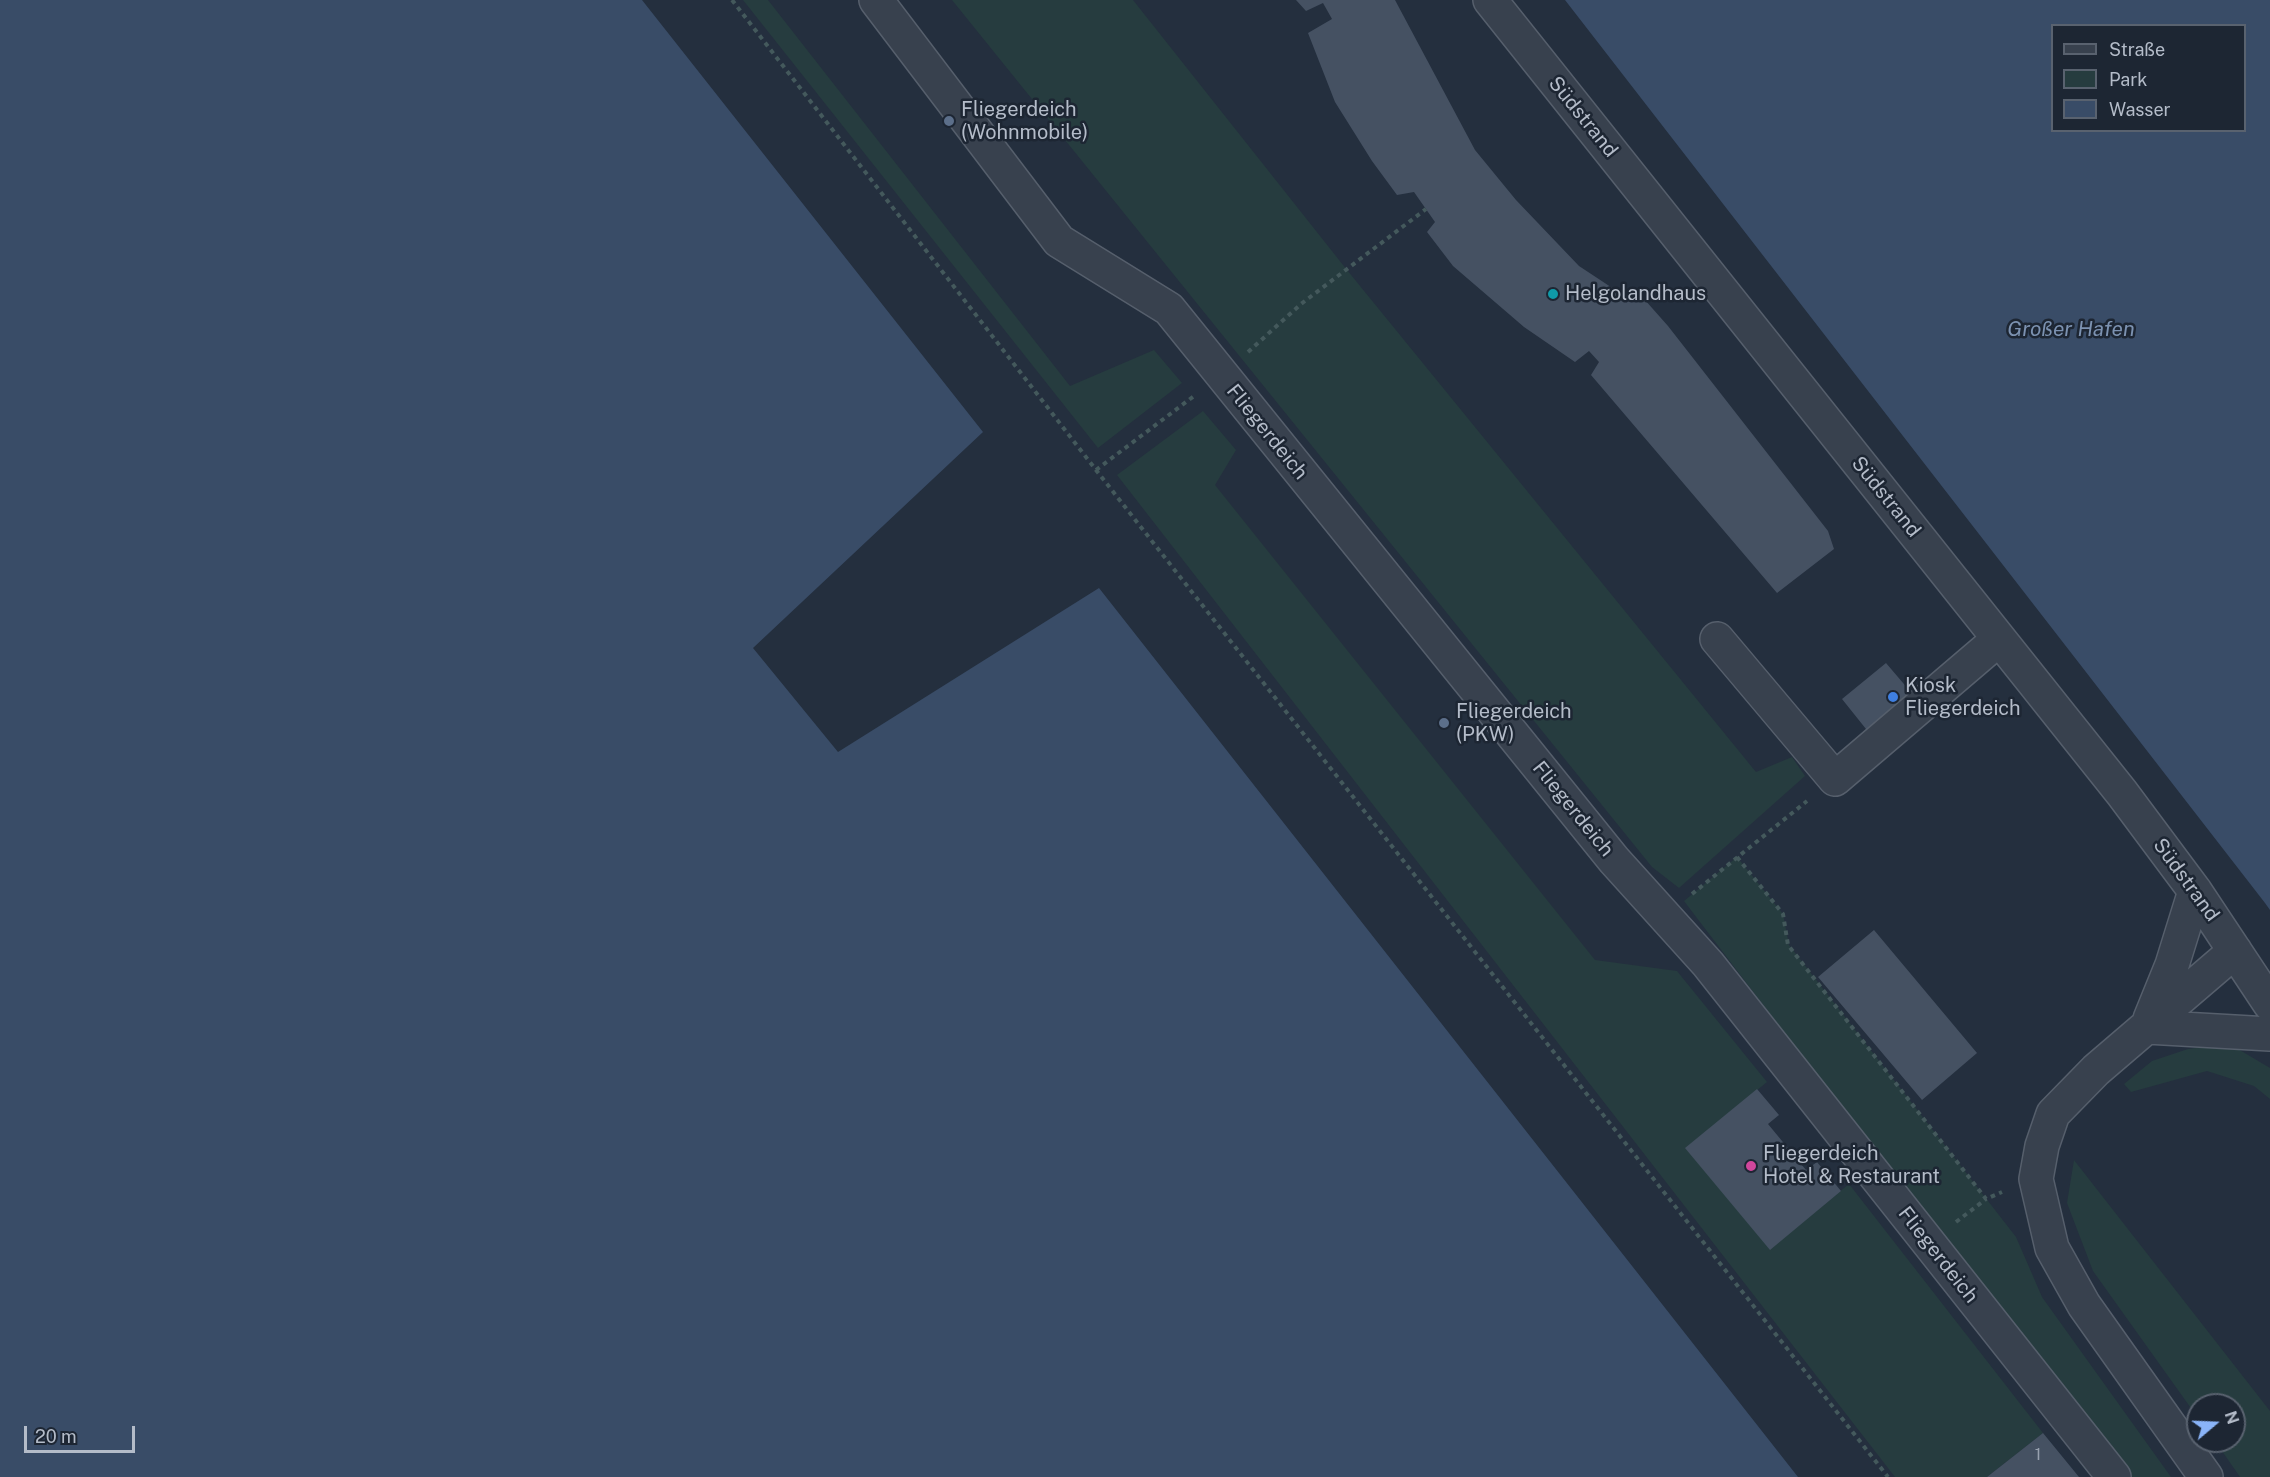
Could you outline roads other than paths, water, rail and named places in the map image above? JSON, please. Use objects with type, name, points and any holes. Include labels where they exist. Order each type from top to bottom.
[{"type":"street","name":"Fliegerdeich","points":[[876,0],[1059,241],[1169,309],[1614,860],[1708,964],[2114,1477]]},
{"type":"street","name":"Südstrand","points":[[1490,0],[2122,793],[2195,891],[2270,1004]]},
{"type":"street","points":[[1717,639],[1835,779],[1999,639]]},
{"type":"street","points":[[2147,1027],[2172,965],[2195,891]]},
{"type":"street","points":[[2206,1477],[2084,1305],[2052,1248],[2036,1179],[2042,1146],[2054,1114],[2096,1070],[2235,951]]},
{"type":"street","points":[[2147,1027],[2270,1034]]},
{"type":"water","points":[[0,0],[642,0],[983,432],[753,648],[838,752],[1099,588],[1798,1477],[0,1477]]},
{"type":"water","name":"Großer Hafen","points":[[1565,0],[2270,0],[2270,910]]},
{"type":"place","name":"Fliegerdeich (Wohnmobile)","points":[[949,121]]},
{"type":"place","name":"Helgolandhaus","points":[[1553,294]]},
{"type":"place","name":"Kiosk Fliegerdeich","points":[[1893,697]]},
{"type":"place","name":"Fliegerdeich (PKW)","points":[[1444,723]]},
{"type":"place","name":"Fliegerdeich Hotel & Restaurant","points":[[1751,1166]]}]
